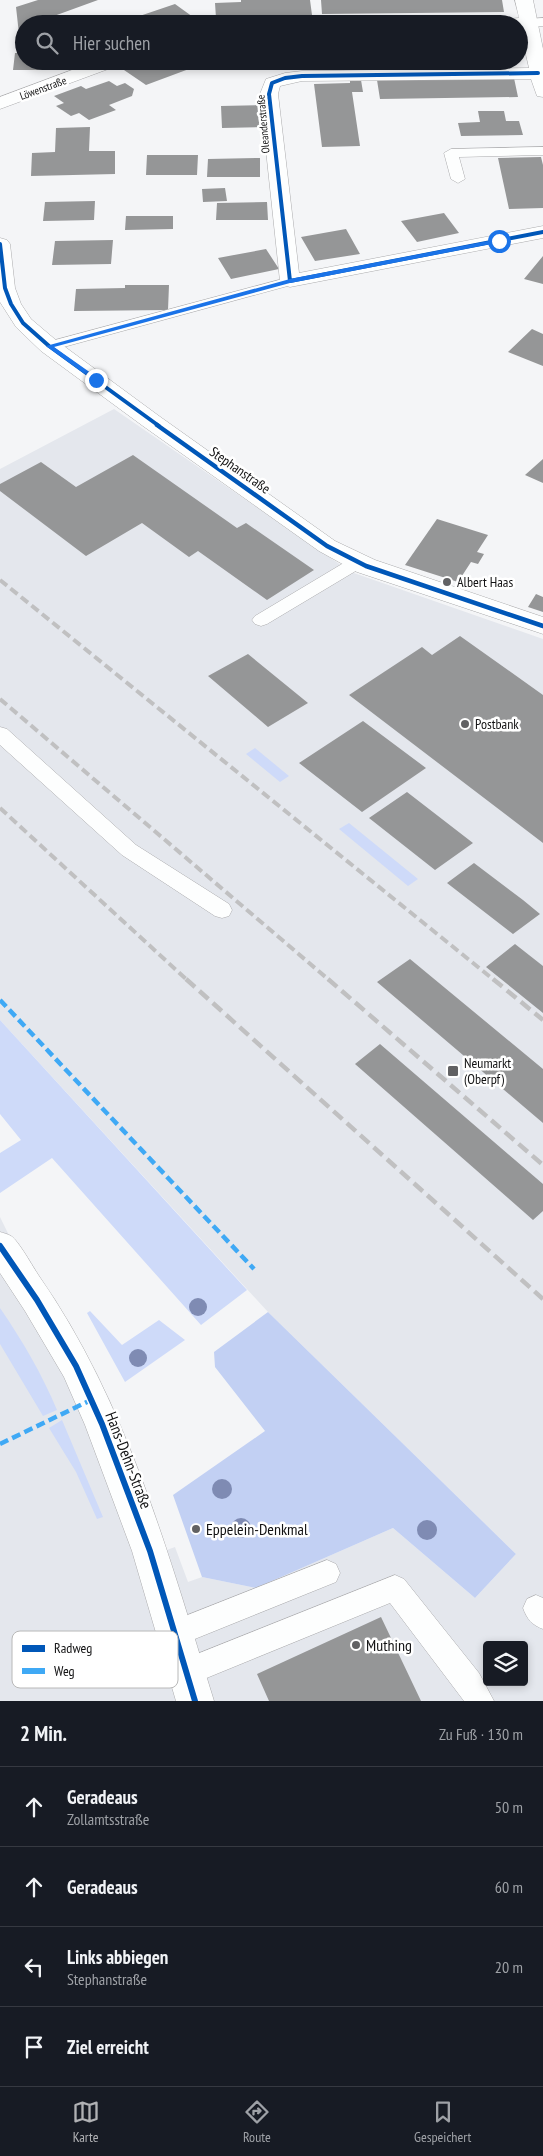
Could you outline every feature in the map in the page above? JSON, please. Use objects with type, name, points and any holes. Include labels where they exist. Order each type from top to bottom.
[{"type":"street","points":[[524,0],[536,22],[538,73],[543,92]]},
{"type":"street","name":"Löwenstraße","points":[[0,103],[89,70]]},
{"type":"street","name":"Oleanderstraße","points":[[290,281],[269,94],[272,83],[285,78],[302,76],[538,73]]},
{"type":"street","points":[[290,281],[543,232]]},
{"type":"street","name":"Stephanstraße","points":[[0,244],[2,275],[11,304],[23,323],[49,346],[151,422],[327,546],[358,562],[543,626]]},
{"type":"street","name":"Hans-Dehn-Straße","points":[[0,1246],[37,1300],[80,1374],[129,1492],[175,1631]]},
{"type":"street","name":"Hans-Dehn-Straße","points":[[178,1641],[191,1686]]},
{"type":"lane","points":[[458,179],[451,153],[543,151]]},
{"type":"lane","points":[[49,346],[290,281]]},
{"type":"lane","points":[[261,620],[358,562]]},
{"type":"lane","points":[[0,734],[129,850],[222,910]]},
{"type":"lane","points":[[178,1633],[327,1573]]},
{"type":"lane","points":[[191,1686],[395,1588],[470,1683],[480,1701]]},
{"type":"shaded area","points":[[114,409],[351,572],[543,639],[543,1701],[0,1701],[0,1217],[164,1551],[175,1547],[188,1582],[202,1577],[256,1588],[393,1528],[475,1598],[516,1554],[268,1312],[0,1020],[0,469]]},
{"type":"shaded area","points":[[255,748],[289,776],[280,782],[246,754]]},
{"type":"shaded area","points":[[349,823],[418,879],[408,886],[339,829]]},
{"type":"shaded area","points":[[0,1020],[247,1290],[201,1325],[52,1158],[0,1193],[0,1153],[21,1140],[0,1114]]},
{"type":"shaded area","points":[[0,1308],[45,1383],[57,1410],[43,1416],[0,1344]]},
{"type":"shaded area","points":[[90,1311],[122,1345],[159,1320],[185,1340],[125,1382],[87,1313]]},
{"type":"shaded area","points":[[268,1312],[516,1554],[475,1598],[393,1528],[256,1588],[202,1577],[173,1495],[265,1431],[215,1367],[214,1352]]},
{"type":"shaded area","points":[[62,1420],[103,1517],[97,1519],[76,1472],[49,1428]]},
{"type":"building","points":[[38,0],[98,0],[57,15],[17,15],[16,7]]},
{"type":"building","points":[[241,0],[310,0],[312,15],[216,15],[215,3],[241,2]]},
{"type":"building","points":[[321,0],[502,0],[504,12],[322,14]]},
{"type":"building","points":[[175,4],[190,15],[143,15]]},
{"type":"building","points":[[15,53],[15,70],[13,70]]},
{"type":"building","points":[[124,70],[186,70],[146,85]]},
{"type":"building","points":[[514,78],[518,97],[380,99],[377,80]]},
{"type":"building","points":[[350,80],[361,80],[363,92],[352,92],[360,146],[322,147],[314,84],[350,83]]},
{"type":"building","points":[[109,81],[117,86],[125,83],[134,89],[132,96],[109,105],[116,110],[89,120],[79,113],[71,116],[56,106],[64,103],[54,96],[81,86],[86,89]]},
{"type":"building","points":[[262,105],[263,127],[222,128],[221,106]]},
{"type":"building","points":[[478,111],[504,111],[506,121],[519,121],[523,135],[461,136],[458,123],[480,122]]},
{"type":"building","points":[[90,127],[89,151],[115,151],[115,174],[31,176],[32,153],[55,152],[56,128]]},
{"type":"building","points":[[147,155],[198,155],[197,175],[146,175]]},
{"type":"building","points":[[541,157],[543,165],[543,208],[509,209],[498,158]]},
{"type":"building","points":[[260,158],[260,177],[207,177],[208,159]]},
{"type":"building","points":[[225,188],[227,201],[203,202],[202,189]]},
{"type":"building","points":[[95,201],[94,220],[43,221],[45,202]]},
{"type":"building","points":[[267,202],[268,220],[216,220],[217,203]]},
{"type":"building","points":[[444,213],[459,233],[417,242],[401,221]]},
{"type":"building","points":[[126,216],[173,216],[173,229],[125,230]]},
{"type":"building","points":[[346,229],[360,254],[315,261],[301,237]]},
{"type":"building","points":[[113,240],[111,264],[52,265],[55,241]]},
{"type":"building","points":[[266,249],[279,269],[231,279],[218,258]]},
{"type":"building","points":[[543,256],[543,284],[524,279]]},
{"type":"building","points":[[125,285],[169,285],[168,310],[74,311],[76,289],[125,288]]},
{"type":"building","points":[[532,329],[543,334],[543,366],[508,352]]},
{"type":"building","points":[[133,455],[237,528],[246,523],[314,570],[267,600],[198,551],[189,557],[142,523],[86,556],[0,491],[0,484],[41,462],[76,487]]},
{"type":"building","points":[[543,459],[543,483],[525,475]]},
{"type":"building","points":[[437,519],[488,535],[477,552],[484,554],[478,564],[471,562],[458,582],[405,565]]},
{"type":"building","points":[[536,594],[543,597],[543,612],[528,607]]},
{"type":"building","name":"Postbank","points":[[460,636],[543,695],[543,843],[349,695],[422,647],[432,655]]},
{"type":"building","points":[[248,654],[308,703],[268,727],[208,676]]},
{"type":"building","points":[[363,721],[426,768],[362,812],[299,763]]},
{"type":"building","points":[[407,792],[473,843],[435,870],[369,818]]},
{"type":"building","points":[[474,863],[540,914],[513,934],[447,883]]},
{"type":"building","points":[[515,944],[543,966],[543,1013],[486,967]]},
{"type":"building","points":[[410,959],[543,1069],[543,1123],[377,982]]},
{"type":"building","points":[[380,1044],[543,1184],[543,1211],[533,1220],[355,1064]]},
{"type":"building","name":"Muthing","points":[[381,1617],[421,1701],[269,1701],[257,1674]]},
{"type":"railway","points":[[0,580],[494,980]]},
{"type":"railway","points":[[0,699],[329,980]]},
{"type":"railway","points":[[0,808],[187,980]]},
{"type":"railway","points":[[186,979],[543,1299]]},
{"type":"railway","points":[[328,979],[543,1165]]},
{"type":"railway","points":[[493,979],[543,1020]]},
{"type":"marked path","points":[[0,1000],[254,1269]]},
{"type":"marked path","points":[[0,1444],[91,1400]]},
{"type":"cycle path","points":[[538,73],[302,76],[285,78],[272,83],[269,94],[290,281],[543,232]]},
{"type":"cycle path","points":[[0,244],[5,288],[11,304],[23,323],[49,346],[151,421],[327,546],[366,566],[543,626]]},
{"type":"cycle path","points":[[0,1246],[37,1300],[76,1366],[102,1424],[150,1551],[174,1631]]},
{"type":"cycle path","points":[[178,1644],[195,1701]]},
{"type":"place","name":"Albert Haas","points":[[447,582]]},
{"type":"place","name":"Postbank","points":[[465,724]]},
{"type":"place","name":"Neumarkt (Oberpf)","points":[[453,1071]]},
{"type":"place","name":"Eppelein-Denkmal","points":[[196,1529]]},
{"type":"place","name":"Muthing","points":[[356,1645]]},
{"type":"route","points":[[96,380],[49,346],[290,281],[499,241]]}]
